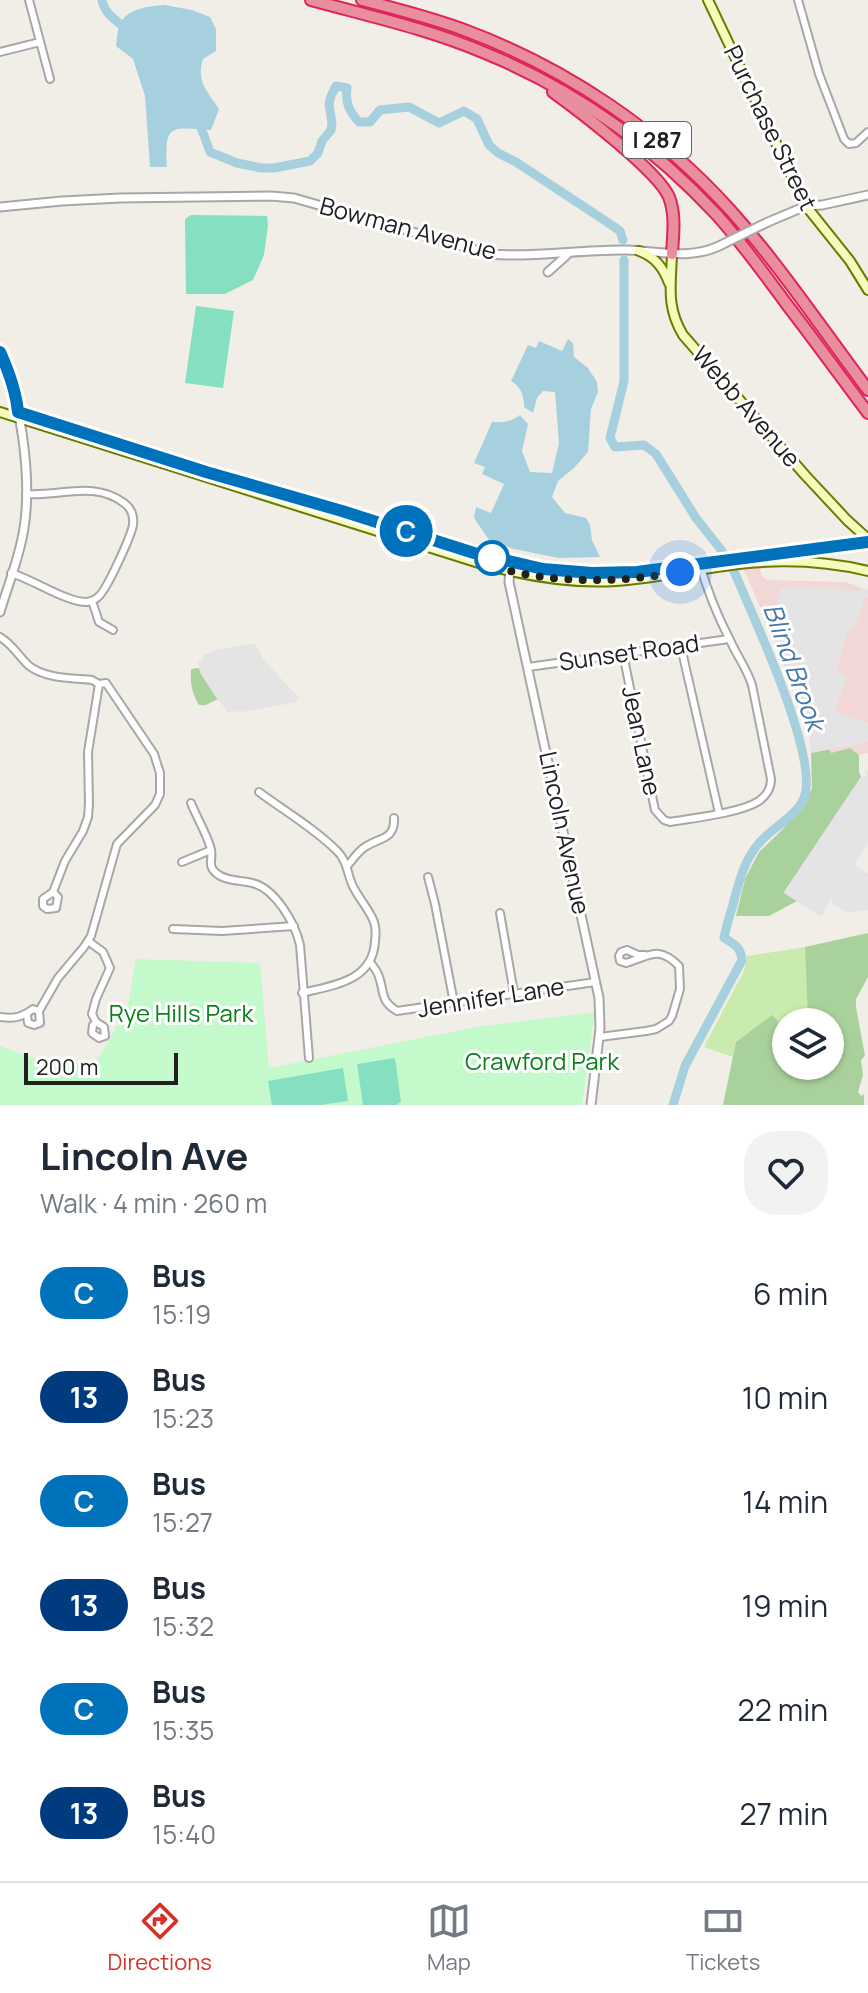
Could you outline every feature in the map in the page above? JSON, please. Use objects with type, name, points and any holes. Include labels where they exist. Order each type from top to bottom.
[{"type":"highway","name":"I 287","points":[[311,0],[445,37],[522,69],[580,101],[618,127],[690,187],[716,214],[752,257],[868,413]]},
{"type":"highway","name":"I 287","points":[[362,0],[449,25],[520,53],[579,85],[642,128],[692,171],[739,219],[868,390]]},
{"type":"highway","points":[[522,69],[582,114],[660,183],[672,209],[672,254]]},
{"type":"main road","name":"Purchase Street","points":[[708,0],[806,206],[850,261],[868,290]]},
{"type":"main road","points":[[639,251],[661,267],[670,288]]},
{"type":"main road","name":"Webb Avenue","points":[[672,254],[671,303],[674,319],[687,341],[868,541]]},
{"type":"main road","points":[[0,409],[510,567],[637,572],[701,567],[868,541]]},
{"type":"main road","points":[[844,545],[849,534],[847,520]]},
{"type":"main road","points":[[738,562],[794,561],[868,571]]},
{"type":"street","points":[[29,0],[50,79]]},
{"type":"street","points":[[798,0],[819,74],[844,139],[849,144],[856,143],[868,132]]},
{"type":"street","points":[[0,52],[40,42]]},
{"type":"street","name":"Bowman Avenue","points":[[0,207],[172,196],[285,197],[490,254],[521,256],[639,251],[697,254],[806,206],[868,195]]},
{"type":"street","points":[[548,272],[570,253]]},
{"type":"street","points":[[0,352],[16,398],[26,494],[24,529],[0,612]]},
{"type":"street","points":[[11,573],[70,598],[92,601],[102,594],[109,581],[133,522],[130,509],[120,500],[86,490],[26,494]]},
{"type":"street","name":"Lincoln Avenue","points":[[510,567],[509,582],[595,982],[600,1037],[591,1105]]},
{"type":"street","points":[[681,647],[719,813],[759,801],[771,785],[752,685],[729,639],[701,567]]},
{"type":"street","points":[[92,601],[99,622],[113,630]]},
{"type":"street","points":[[0,637],[9,642],[27,663],[45,674],[106,683],[154,754],[160,773],[160,794],[155,805],[117,844],[88,941],[58,978],[40,1014],[40,1023],[28,1023],[30,1010],[40,1014]]},
{"type":"street","name":"Sunset Road","points":[[528,667],[729,639]]},
{"type":"street","name":"Jean Lane","points":[[623,654],[655,810],[670,822],[719,813]]},
{"type":"street","points":[[53,892],[88,817],[88,752],[99,684]]},
{"type":"street","points":[[259,792],[341,854],[350,882],[375,925],[375,946],[370,962],[353,979],[302,993]]},
{"type":"street","points":[[191,803],[211,850],[210,865],[218,875],[264,888],[297,930],[309,1058]]},
{"type":"street","points":[[347,866],[364,847],[390,835],[394,830],[394,818]]},
{"type":"street","points":[[182,862],[211,850]]},
{"type":"street","points":[[428,877],[454,1003]]},
{"type":"street","points":[[500,913],[514,993]]},
{"type":"street","points":[[173,929],[222,931],[294,926]]},
{"type":"street","points":[[88,941],[103,952],[110,968],[92,1014],[96,1022]]},
{"type":"street","points":[[600,1037],[656,1029],[672,1016],[680,989],[679,966],[669,956],[645,955]]},
{"type":"street","name":"Jennifer Lane","points":[[370,962],[378,974],[387,1003],[394,1010],[406,1011],[595,982]]},
{"type":"street","points":[[0,1017],[27,1015]]},
{"type":"shaded area","points":[[760,568],[761,575],[767,580],[845,582],[868,590],[868,753],[859,755],[850,748],[831,753],[828,749],[811,753],[808,718],[744,570]]},
{"type":"shaded area","points":[[782,588],[856,592],[864,588],[868,590],[868,597],[854,628],[846,635],[836,672],[847,677],[835,711],[868,723],[868,742],[811,753],[808,718],[764,620],[774,615]]},
{"type":"shaded area","points":[[256,645],[263,659],[299,698],[297,702],[244,712],[234,713],[232,710],[229,713],[215,696],[201,674],[198,662],[202,661],[204,654],[214,650]]},
{"type":"shaded area","points":[[865,771],[868,771],[868,843],[854,864],[868,874],[868,910],[848,913],[831,903],[831,897],[822,917],[784,893],[861,777],[866,776]]},
{"type":"green space","points":[[191,215],[267,216],[264,255],[253,280],[225,294],[186,294],[185,219]]},
{"type":"green space","points":[[196,306],[234,311],[223,388],[185,383]]},
{"type":"green space","points":[[199,668],[218,699],[206,705],[199,705],[192,688],[191,669]]},
{"type":"green space","points":[[850,748],[859,755],[861,777],[784,892],[797,901],[769,916],[736,916],[745,879],[759,852],[783,829],[812,789],[811,753],[829,749],[831,753]]},
{"type":"green space","points":[[868,933],[868,977],[856,999],[865,1056],[861,1060],[863,1075],[858,1092],[861,1096],[864,1094],[864,1105],[723,1105],[736,1042],[772,1015],[772,1080],[844,1080],[844,1008],[807,1008],[805,947]]},
{"type":"green space","points":[[805,947],[807,1008],[772,1008],[772,1016],[736,1042],[733,1057],[704,1047],[744,971],[747,956]]},
{"type":"green space","name":"Crawford Park","points":[[136,959],[260,963],[269,1068],[476,1027],[595,1012],[582,1105],[0,1105],[0,1046],[41,1061],[94,1065],[127,1009]]},
{"type":"green space","points":[[395,1058],[401,1102],[396,1105],[363,1105],[357,1064]]},
{"type":"green space","points":[[343,1068],[348,1101],[321,1105],[272,1105],[268,1081]]},
{"type":"water","points":[[165,5],[210,17],[216,29],[216,51],[203,59],[201,74],[204,86],[219,109],[211,130],[173,131],[167,142],[167,167],[150,167],[145,96],[133,59],[116,46],[119,26],[127,15],[139,9]]},
{"type":"water","points":[[568,339],[573,343],[574,357],[588,368],[597,382],[598,392],[591,409],[588,452],[558,481],[552,497],[565,513],[586,518],[600,557],[559,558],[514,549],[489,540],[474,518],[476,507],[491,513],[504,484],[482,474],[485,467],[474,463],[492,422],[507,422],[520,415],[528,424],[522,451],[530,472],[552,473],[559,443],[555,392],[543,391],[537,398],[533,413],[524,407],[521,392],[511,381],[528,345],[536,348],[539,341],[562,351]]},
{"type":"waterway","name":"Blind Brook","points":[[102,0],[109,14],[126,30]]},
{"type":"waterway","name":"Blind Brook","points":[[198,119],[210,152],[237,163],[274,168],[310,161],[318,153],[322,141],[331,130],[329,104],[336,86],[347,88],[348,106],[359,122],[370,122],[380,110],[409,107],[439,123],[464,111],[477,119],[489,145],[498,153],[610,224],[620,231],[623,240]]},
{"type":"waterway","name":"Blind Brook","points":[[624,260],[624,381],[610,438],[615,447],[644,445],[656,454],[734,571],[794,720],[806,778],[801,804],[758,844],[743,870],[724,938],[739,949],[742,960],[685,1066],[673,1105]]},
{"type":"bus line","name":"C","points":[[0,352],[9,372],[18,412],[206,472],[516,564],[572,572],[629,572],[868,542]]},
{"type":"route","points":[[492,558],[510,562],[510,571],[568,580],[615,581],[680,572]]},
{"type":"park label","name":"Rye Hills Park","points":[[181,1014]]}]
